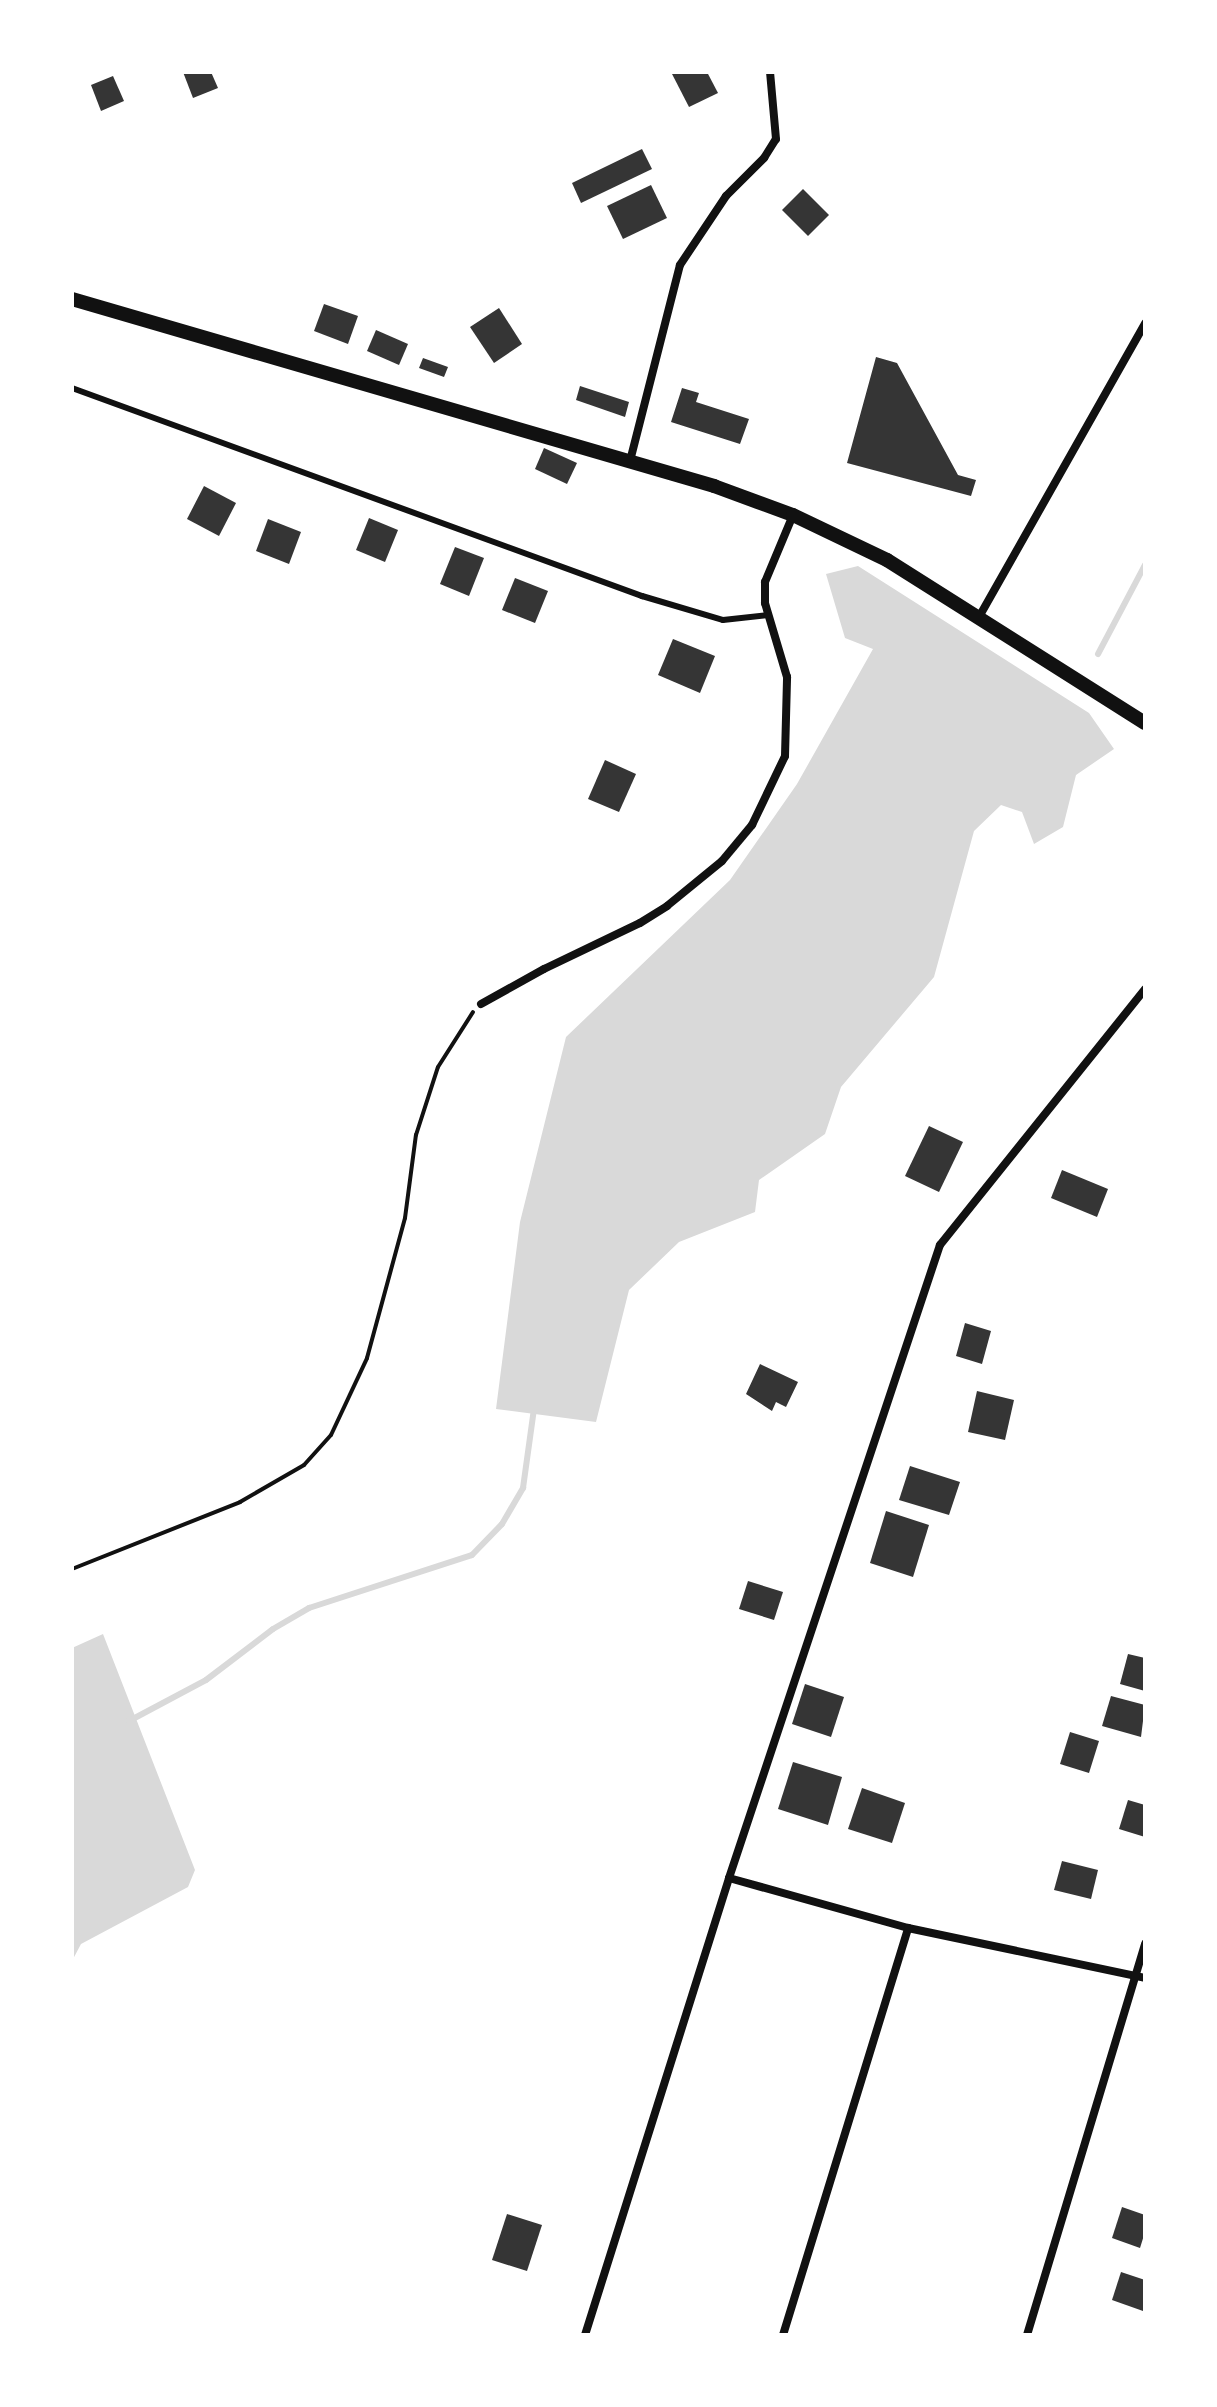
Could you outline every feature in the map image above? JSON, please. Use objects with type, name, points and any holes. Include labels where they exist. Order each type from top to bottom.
[{"type":"street","points":[[630,461],[680,265],[726,196],[764,158],[776,139],[770,72]]},
{"type":"street","points":[[72,299],[714,486],[793,515],[887,560],[1145,723]]},
{"type":"street","points":[[979,617],[1145,323]]},
{"type":"street","points":[[481,1004],[667,906],[722,861],[752,825],[785,756],[787,677],[768,615],[765,582],[793,515]]},
{"type":"street","points":[[585,2335],[729,1878],[940,1245],[1145,989]]},
{"type":"street","points":[[729,1878],[908,1928],[1145,1978]]},
{"type":"street","points":[[783,2335],[908,1928]]},
{"type":"street","points":[[1027,2335],[1145,1943]]},
{"type":"lane","points":[[72,388],[642,596],[723,620],[768,615]]},
{"type":"path","points":[[72,1569],[240,1502],[304,1465],[331,1435],[367,1358],[405,1218],[416,1135],[438,1067],[466,1020],[481,1004]]},
{"type":"shaded area","points":[[858,566],[1089,713],[1114,749],[1076,775],[1063,827],[1034,844],[1022,812],[1001,805],[974,831],[934,977],[841,1087],[825,1134],[759,1180],[755,1212],[679,1242],[629,1290],[596,1422],[496,1409],[520,1222],[566,1037],[730,880],[797,784],[873,649],[845,638],[826,574]]},
{"type":"shaded area","points":[[103,1634],[195,1870],[188,1887],[81,1944],[72,1961],[72,1648]]},
{"type":"building","points":[[183,72],[211,72],[218,88],[193,98]]},
{"type":"building","points":[[671,72],[707,72],[718,93],[689,107]]},
{"type":"building","points":[[113,76],[124,101],[101,111],[91,85]]},
{"type":"building","points":[[642,149],[652,169],[581,203],[572,183]]},
{"type":"building","points":[[651,185],[667,218],[623,239],[607,206]]},
{"type":"building","points":[[803,189],[829,215],[808,236],[782,210]]},
{"type":"building","points":[[324,304],[358,316],[348,344],[314,331]]},
{"type":"building","points":[[499,308],[522,344],[494,363],[470,327]]},
{"type":"building","points":[[376,330],[408,344],[399,365],[367,351]]},
{"type":"building","points":[[876,357],[897,363],[958,475],[976,480],[971,496],[847,463]]},
{"type":"building","points":[[423,358],[448,367],[444,377],[419,368]]},
{"type":"building","points":[[580,386],[629,402],[625,417],[576,400]]},
{"type":"building","points":[[682,388],[699,393],[696,402],[749,419],[740,444],[671,422]]},
{"type":"building","points":[[544,448],[577,463],[567,484],[535,469]]},
{"type":"building","points":[[204,486],[236,503],[219,536],[187,519]]},
{"type":"building","points":[[369,518],[398,530],[385,562],[356,550]]},
{"type":"building","points":[[268,519],[301,532],[289,564],[256,551]]},
{"type":"building","points":[[455,547],[484,558],[469,596],[440,584]]},
{"type":"building","points":[[515,578],[548,591],[535,623],[502,610]]},
{"type":"building","points":[[673,639],[715,656],[700,693],[658,675]]},
{"type":"building","points":[[605,760],[636,774],[619,812],[588,799]]},
{"type":"building","points":[[929,1126],[963,1142],[939,1192],[905,1176]]},
{"type":"building","points":[[1062,1170],[1108,1189],[1097,1217],[1051,1198]]},
{"type":"building","points":[[965,1323],[991,1331],[982,1364],[956,1356]]},
{"type":"building","points":[[760,1364],[798,1382],[786,1407],[776,1402],[772,1411],[746,1394]]},
{"type":"building","points":[[977,1391],[1014,1400],[1005,1440],[968,1432]]},
{"type":"building","points":[[910,1466],[960,1482],[949,1515],[899,1500]]},
{"type":"building","points":[[886,1511],[929,1525],[913,1577],[870,1563]]},
{"type":"building","points":[[748,1581],[783,1592],[774,1620],[739,1609]]},
{"type":"building","points":[[1128,1654],[1145,1658],[1145,1691],[1120,1684]]},
{"type":"building","points":[[805,1684],[844,1697],[831,1737],[792,1724]]},
{"type":"building","points":[[1111,1696],[1145,1705],[1141,1737],[1102,1726]]},
{"type":"building","points":[[1070,1732],[1099,1741],[1089,1773],[1060,1764]]},
{"type":"building","points":[[793,1762],[842,1777],[828,1825],[778,1809]]},
{"type":"building","points":[[862,1788],[905,1803],[892,1843],[848,1829]]},
{"type":"building","points":[[1128,1800],[1145,1805],[1145,1837],[1119,1829]]},
{"type":"building","points":[[1062,1861],[1098,1870],[1091,1899],[1054,1890]]},
{"type":"building","points":[[1122,2207],[1145,2215],[1145,2232],[1140,2248],[1112,2238]]},
{"type":"building","points":[[507,2214],[542,2225],[527,2271],[492,2260]]},
{"type":"building","points":[[1121,2272],[1145,2280],[1143,2311],[1112,2300]]},
{"type":"waterway","points":[[1098,654],[1145,565]]},
{"type":"waterway","points":[[129,1721],[206,1680],[273,1629],[309,1608],[472,1555],[502,1524],[523,1488],[534,1409]]}]
